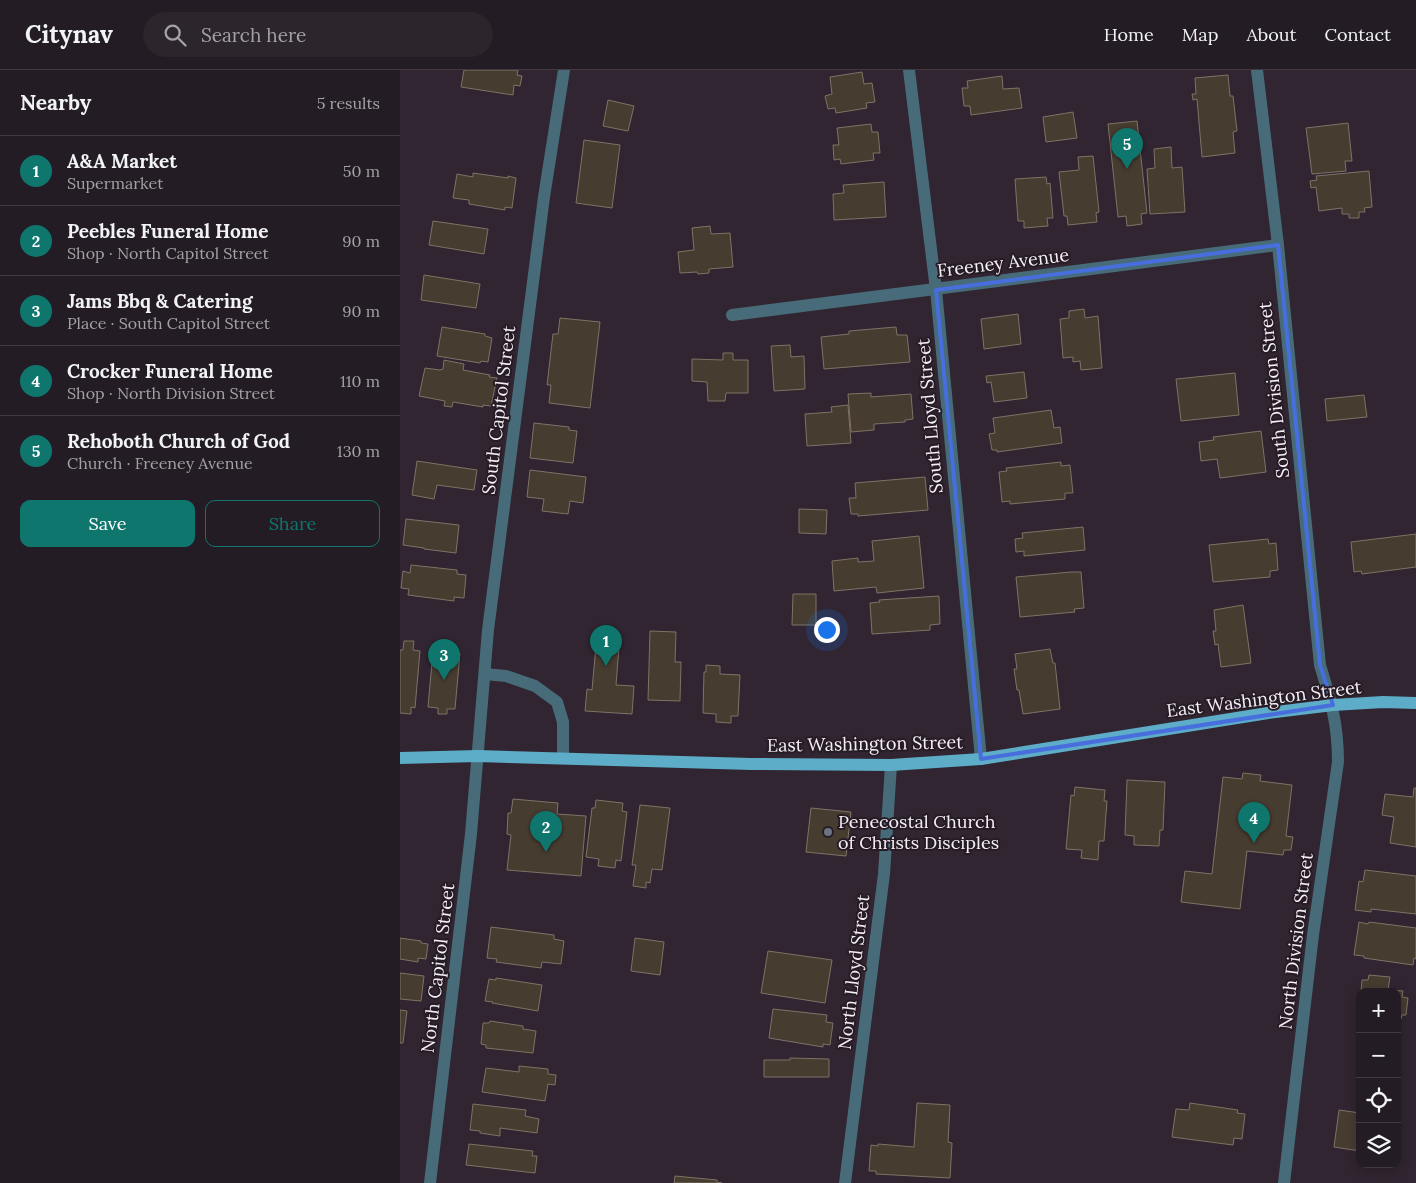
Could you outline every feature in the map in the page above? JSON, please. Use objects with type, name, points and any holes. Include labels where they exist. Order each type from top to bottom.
[{"type":"main road","name":"East Washington Street","points":[[400,758],[478,756],[751,764],[891,765],[980,759],[1268,713],[1333,705],[1383,702],[1416,703]]},
{"type":"street","name":"South Capitol Street","points":[[478,756],[488,630],[544,197],[564,70]]},
{"type":"street","name":"South Lloyd Street","points":[[909,70],[936,290],[980,759]]},
{"type":"street","name":"South Division Street","points":[[1257,70],[1278,245],[1320,665],[1333,705]]},
{"type":"street","name":"Freeney Avenue","points":[[732,315],[1278,245]]},
{"type":"street","points":[[485,674],[506,676],[535,686],[557,702],[563,722],[563,758]]},
{"type":"street","name":"North Division Street","points":[[1284,1183],[1314,935],[1338,762],[1338,736],[1333,705]]},
{"type":"street","name":"North Capitol Street","points":[[430,1183],[471,834],[478,756]]},
{"type":"street","name":"North Lloyd Street","points":[[845,1183],[884,874],[891,765]]},
{"type":"highlighted area","points":[[1278,245],[1320,665],[1333,705],[981,759],[936,290]]},
{"type":"building","points":[[464,70],[518,70],[517,75],[522,76],[520,86],[514,85],[513,95],[461,87]]},
{"type":"building","points":[[862,72],[864,84],[872,83],[875,102],[866,103],[867,108],[836,113],[835,108],[828,109],[825,96],[832,94],[830,77]]},
{"type":"building","points":[[1228,75],[1230,96],[1233,96],[1237,131],[1233,132],[1235,153],[1202,157],[1197,99],[1193,100],[1192,94],[1196,94],[1195,78]]},
{"type":"building","points":[[1002,76],[1003,89],[1019,88],[1022,108],[971,115],[970,106],[964,106],[962,88],[968,88],[967,81]]},
{"type":"building","points":[[608,100],[634,106],[628,131],[603,126]]},
{"type":"building","points":[[1073,112],[1077,138],[1046,142],[1043,117]]},
{"type":"building","points":[[1137,121],[1147,213],[1141,214],[1142,224],[1127,226],[1126,216],[1118,217],[1108,124]]},
{"type":"building","points":[[1348,123],[1352,161],[1345,161],[1346,171],[1312,174],[1306,128]]},
{"type":"building","points":[[871,124],[872,132],[878,132],[880,153],[873,153],[874,160],[841,164],[840,159],[834,160],[833,145],[839,145],[837,128]]},
{"type":"building","points":[[584,140],[620,145],[612,208],[576,203]]},
{"type":"building","points":[[1171,147],[1172,168],[1182,167],[1185,212],[1150,214],[1147,169],[1155,168],[1154,149]]},
{"type":"building","points":[[1093,156],[1099,212],[1096,213],[1097,222],[1068,225],[1067,216],[1064,216],[1059,172],[1079,170],[1078,157]]},
{"type":"building","points":[[1369,171],[1372,207],[1364,208],[1365,212],[1359,212],[1359,218],[1349,218],[1349,214],[1342,214],[1342,208],[1319,211],[1316,187],[1311,188],[1310,181],[1317,180],[1316,176]]},
{"type":"building","points":[[473,173],[516,178],[512,208],[505,207],[505,210],[469,204],[469,200],[453,198],[457,174],[473,177]]},
{"type":"building","points":[[1046,177],[1047,184],[1050,183],[1053,218],[1047,218],[1048,226],[1024,228],[1024,221],[1018,221],[1015,179]]},
{"type":"building","points":[[884,182],[886,217],[834,220],[833,194],[844,193],[843,185]]},
{"type":"building","points":[[433,221],[488,229],[484,254],[429,245]]},
{"type":"building","points":[[710,226],[711,234],[730,233],[733,267],[709,269],[709,273],[680,273],[678,252],[694,250],[692,228]]},
{"type":"building","points":[[424,275],[480,284],[476,308],[421,300]]},
{"type":"building","points":[[1084,309],[1085,318],[1098,316],[1102,368],[1081,370],[1080,361],[1073,362],[1073,357],[1063,358],[1060,319],[1069,318],[1069,311]]},
{"type":"building","points":[[1018,314],[1021,344],[984,349],[981,319]]},
{"type":"building","points":[[560,318],[600,322],[590,408],[549,403],[551,385],[547,385],[553,334],[558,334]]},
{"type":"building","points":[[442,327],[485,334],[485,336],[492,338],[488,362],[481,361],[480,363],[437,356]]},
{"type":"building","points":[[896,327],[897,335],[907,335],[910,362],[824,369],[821,337],[849,334],[849,331]]},
{"type":"building","points":[[790,345],[791,357],[804,356],[805,389],[774,391],[771,346]]},
{"type":"building","points":[[723,353],[733,353],[733,360],[748,360],[748,393],[726,393],[725,401],[708,401],[707,382],[692,381],[692,359],[723,360]]},
{"type":"building","points":[[444,360],[464,364],[463,370],[497,378],[491,406],[483,405],[483,407],[453,402],[452,407],[444,406],[445,401],[419,396],[425,368],[443,369]]},
{"type":"building","points":[[1024,372],[1027,398],[994,402],[991,382],[987,383],[986,376]]},
{"type":"building","points":[[1235,373],[1239,415],[1181,421],[1176,379]]},
{"type":"building","points":[[871,393],[871,397],[911,394],[913,419],[905,420],[905,422],[874,424],[874,430],[851,432],[848,394]]},
{"type":"building","points":[[1364,395],[1367,417],[1327,421],[1325,399]]},
{"type":"building","points":[[848,405],[851,443],[807,446],[805,414],[832,412],[831,407]]},
{"type":"building","points":[[1051,410],[1054,428],[1060,427],[1062,443],[997,452],[997,450],[992,450],[989,434],[995,433],[993,418]]},
{"type":"building","points":[[534,423],[569,427],[569,430],[577,431],[573,463],[530,458]]},
{"type":"building","points":[[1261,431],[1266,472],[1220,478],[1217,459],[1201,461],[1199,442],[1214,440],[1213,437]]},
{"type":"building","points":[[417,461],[477,470],[474,490],[437,485],[434,499],[412,495]]},
{"type":"building","points":[[1061,462],[1061,466],[1070,465],[1073,493],[1065,493],[1065,499],[1010,504],[1010,501],[1002,502],[999,472],[1007,471],[1006,468]]},
{"type":"building","points":[[530,470],[586,477],[583,503],[570,501],[568,514],[542,511],[544,499],[527,497]]},
{"type":"building","points":[[925,477],[928,510],[858,516],[858,514],[851,514],[849,498],[856,498],[855,483]]},
{"type":"building","points":[[799,509],[827,510],[826,534],[799,533]]},
{"type":"building","points":[[406,519],[459,525],[456,553],[403,545]]},
{"type":"building","points":[[1083,527],[1085,550],[1024,556],[1024,551],[1016,552],[1015,539],[1023,538],[1022,533]]},
{"type":"building","points":[[1416,534],[1416,567],[1362,574],[1361,571],[1354,572],[1351,542]]},
{"type":"building","points":[[919,536],[924,588],[877,593],[876,587],[834,591],[832,561],[858,558],[858,562],[874,561],[872,541]]},
{"type":"building","points":[[1268,539],[1269,544],[1276,543],[1278,570],[1270,571],[1270,577],[1213,582],[1209,545]]},
{"type":"building","points":[[411,565],[457,570],[457,574],[466,575],[464,598],[454,597],[454,601],[408,595],[409,589],[401,588],[403,571],[410,573]]},
{"type":"building","points":[[1081,572],[1084,608],[1074,609],[1075,612],[1020,617],[1016,577]]},
{"type":"building","points":[[793,594],[816,594],[816,625],[792,625]]},
{"type":"building","points":[[939,596],[940,624],[930,625],[930,630],[872,634],[870,603],[880,602],[879,600]]},
{"type":"building","points":[[1243,605],[1251,663],[1221,667],[1218,644],[1215,645],[1213,631],[1216,631],[1214,610]]},
{"type":"building","points":[[650,631],[676,632],[675,662],[681,662],[680,701],[648,700]]},
{"type":"building","points":[[404,641],[414,641],[413,650],[420,651],[415,708],[411,707],[411,714],[400,713],[400,650],[403,650]]},
{"type":"building","points":[[596,645],[619,647],[616,685],[634,686],[632,714],[585,711],[587,689],[592,690]]},
{"type":"building","points":[[1050,649],[1053,663],[1055,663],[1060,709],[1023,714],[1014,669],[1017,669],[1015,654]]},
{"type":"building","points":[[433,651],[460,653],[455,709],[447,709],[447,714],[438,714],[438,708],[428,707]]},
{"type":"building","points":[[706,665],[720,666],[720,674],[740,675],[738,716],[731,716],[731,723],[716,722],[716,714],[703,713],[704,672],[706,672]]},
{"type":"building","points":[[1243,773],[1261,775],[1260,781],[1292,785],[1286,836],[1293,837],[1291,850],[1284,850],[1283,855],[1247,851],[1240,909],[1181,902],[1185,871],[1212,874],[1223,777],[1242,779]]},
{"type":"building","points":[[1127,780],[1165,782],[1163,830],[1160,830],[1159,846],[1134,845],[1134,836],[1125,835]]},
{"type":"building","points":[[1075,787],[1105,790],[1104,801],[1107,801],[1104,841],[1099,841],[1098,860],[1081,858],[1082,850],[1066,849],[1071,795],[1074,796]]},
{"type":"building","points":[[1414,788],[1416,788],[1416,847],[1390,843],[1394,817],[1382,815],[1385,794],[1413,797]]},
{"type":"building","points":[[513,799],[558,803],[557,814],[586,816],[581,876],[507,870],[511,835],[507,834],[508,813],[511,813]]},
{"type":"building","points":[[596,800],[623,803],[622,811],[627,812],[621,861],[616,860],[615,868],[598,866],[599,859],[586,857],[592,808],[595,808]]},
{"type":"building","points":[[640,805],[670,808],[662,870],[652,869],[650,883],[646,882],[646,888],[633,886],[636,865],[632,865]]},
{"type":"building","name":"Penecostal Church of Christs Disciples","points":[[811,808],[851,812],[846,856],[806,852]]},
{"type":"building","points":[[1365,870],[1416,876],[1416,914],[1371,909],[1371,912],[1355,910],[1359,881],[1363,882]]},
{"type":"building","points":[[1359,922],[1416,928],[1416,959],[1414,958],[1413,965],[1354,955]]},
{"type":"building","points":[[491,927],[554,935],[554,939],[564,941],[561,964],[542,962],[541,968],[496,962],[497,959],[487,958]]},
{"type":"building","points":[[400,938],[428,944],[426,959],[418,958],[418,962],[400,959]]},
{"type":"building","points":[[635,938],[664,942],[660,975],[631,971]]},
{"type":"building","points":[[768,951],[832,960],[825,1003],[761,993]]},
{"type":"building","points":[[400,973],[424,976],[421,1001],[400,999]]},
{"type":"building","points":[[1369,975],[1390,977],[1388,988],[1361,988],[1362,980],[1368,980]]},
{"type":"building","points":[[496,978],[542,985],[538,1011],[485,1001],[489,979],[496,980]]},
{"type":"building","points":[[1401,991],[1403,991],[1402,997],[1408,998],[1406,1015],[1402,1015],[1401,1019]]},
{"type":"building","points":[[773,1009],[827,1015],[826,1022],[833,1023],[830,1045],[823,1044],[823,1047],[769,1038]]},
{"type":"building","points":[[400,1010],[407,1011],[403,1043],[400,1043]]},
{"type":"building","points":[[490,1021],[523,1026],[523,1029],[536,1031],[533,1053],[486,1048],[486,1045],[481,1044],[483,1023],[489,1023]]},
{"type":"building","points":[[790,1058],[829,1059],[829,1077],[764,1077],[764,1060],[790,1060]]},
{"type":"building","points":[[519,1066],[548,1069],[548,1074],[556,1075],[555,1085],[548,1084],[545,1101],[482,1092],[486,1068],[519,1072]]},
{"type":"building","points":[[917,1103],[950,1105],[948,1142],[952,1143],[950,1178],[876,1174],[876,1171],[869,1171],[871,1145],[914,1147]]},
{"type":"building","points":[[1190,1103],[1238,1110],[1237,1113],[1245,1114],[1242,1139],[1234,1138],[1233,1145],[1172,1137],[1176,1109],[1189,1110]]},
{"type":"building","points":[[473,1104],[526,1110],[525,1116],[539,1119],[537,1133],[500,1128],[500,1136],[470,1130]]},
{"type":"building","points":[[1339,1110],[1356,1112],[1356,1150],[1334,1147]]},
{"type":"building","points":[[469,1144],[533,1151],[532,1156],[537,1156],[535,1173],[466,1165]]},
{"type":"building","points":[[675,1176],[717,1180],[717,1182],[722,1183],[674,1183]]},
{"type":"place","name":"Rehoboth Church of God","points":[[1127,169]]},
{"type":"place","name":"A&A Market","points":[[606,666]]},
{"type":"place","name":"Jams Bbq & Catering","points":[[444,680]]},
{"type":"place","name":"Penecostal Church of Christs Disciples","points":[[828,832]]},
{"type":"place","name":"Crocker Funeral Home","points":[[1254,843]]},
{"type":"place","name":"Peebles Funeral Home","points":[[546,852]]}]
